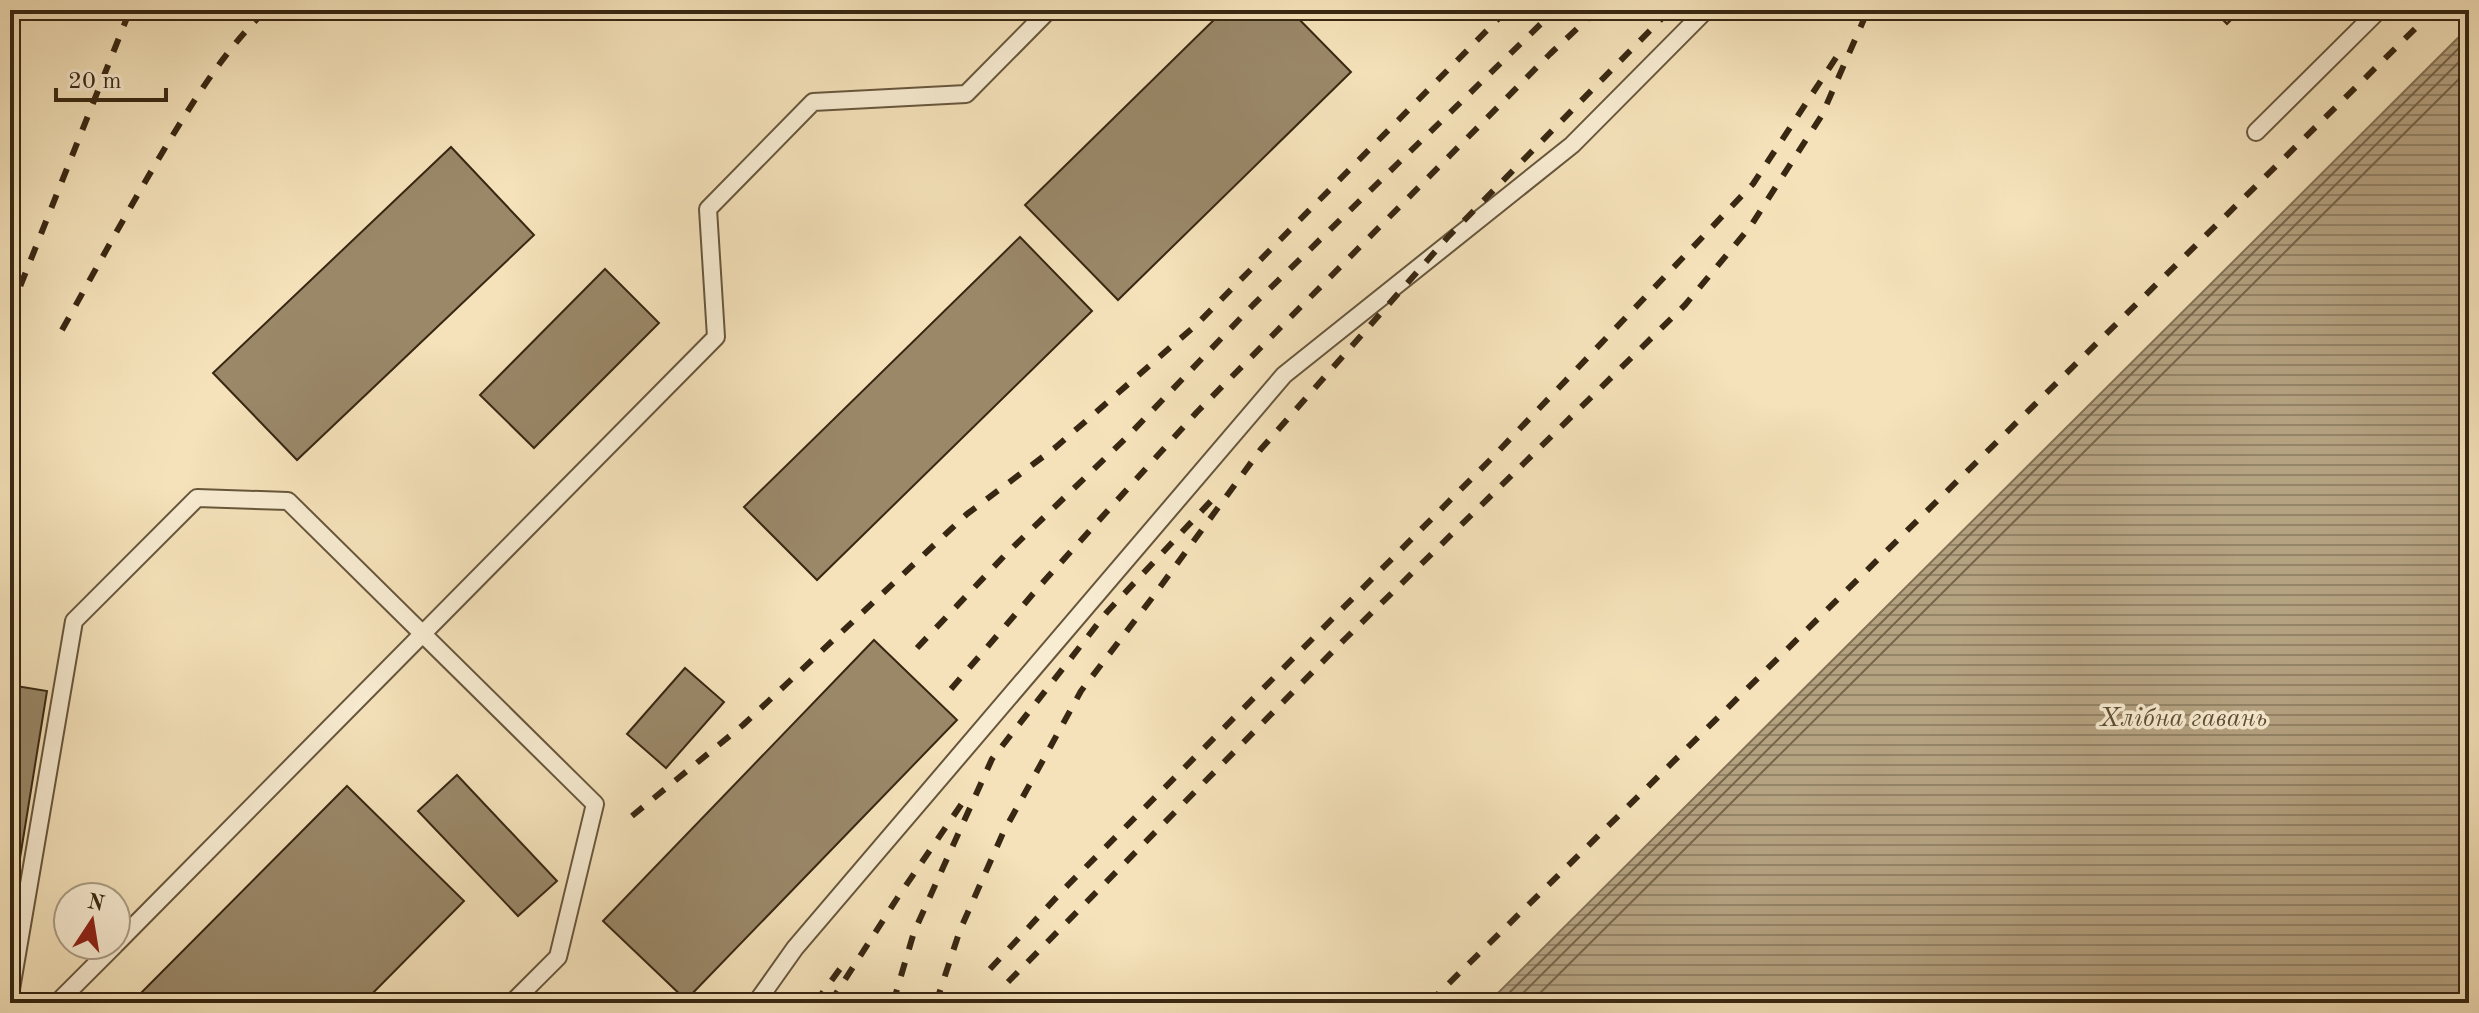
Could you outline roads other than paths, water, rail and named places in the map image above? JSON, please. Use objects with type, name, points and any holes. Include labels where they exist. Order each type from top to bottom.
[{"type":"lane","points":[[132,927],[716,337],[708,209],[813,102],[966,94],[1049,10]]},
{"type":"lane","points":[[756,1003],[795,948],[1284,375],[1572,145],[1706,10]]},
{"type":"lane","points":[[2256,132],[2379,10]]},
{"type":"lane","points":[[10,995],[74,621],[197,498],[288,501],[595,804],[558,957],[512,1003]]},
{"type":"lane","points":[[57,1003],[98,961]]},
{"type":"water","name":"Хлібна гавань","points":[[2469,27],[2469,1003],[1488,1003]]},
{"type":"railway","points":[[10,40],[19,10]]},
{"type":"railway","points":[[10,312],[130,10]]},
{"type":"railway","points":[[62,330],[192,104],[226,55],[266,10]]},
{"type":"railway","points":[[632,816],[743,725],[967,514],[1056,447],[1196,325],[1507,10]]},
{"type":"railway","points":[[917,648],[1253,305],[1555,10]]},
{"type":"railway","points":[[951,689],[1197,412],[1597,10]]},
{"type":"railway","points":[[936,1003],[960,930],[1003,833],[1081,691],[1261,449],[1447,238],[1670,10]]},
{"type":"railway","points":[[1008,982],[1345,639],[1685,305],[1750,227],[1822,115],[1868,10]]},
{"type":"railway","points":[[1429,1003],[2434,10]]},
{"type":"railway","points":[[990,969],[1066,887],[1490,460],[1753,184],[1843,47]]},
{"type":"railway","points":[[893,1003],[914,932],[992,759],[1107,612],[1211,501]]},
{"type":"railway","points":[[830,1003],[965,799]]},
{"type":"railway","points":[[815,1003],[845,962]]}]
